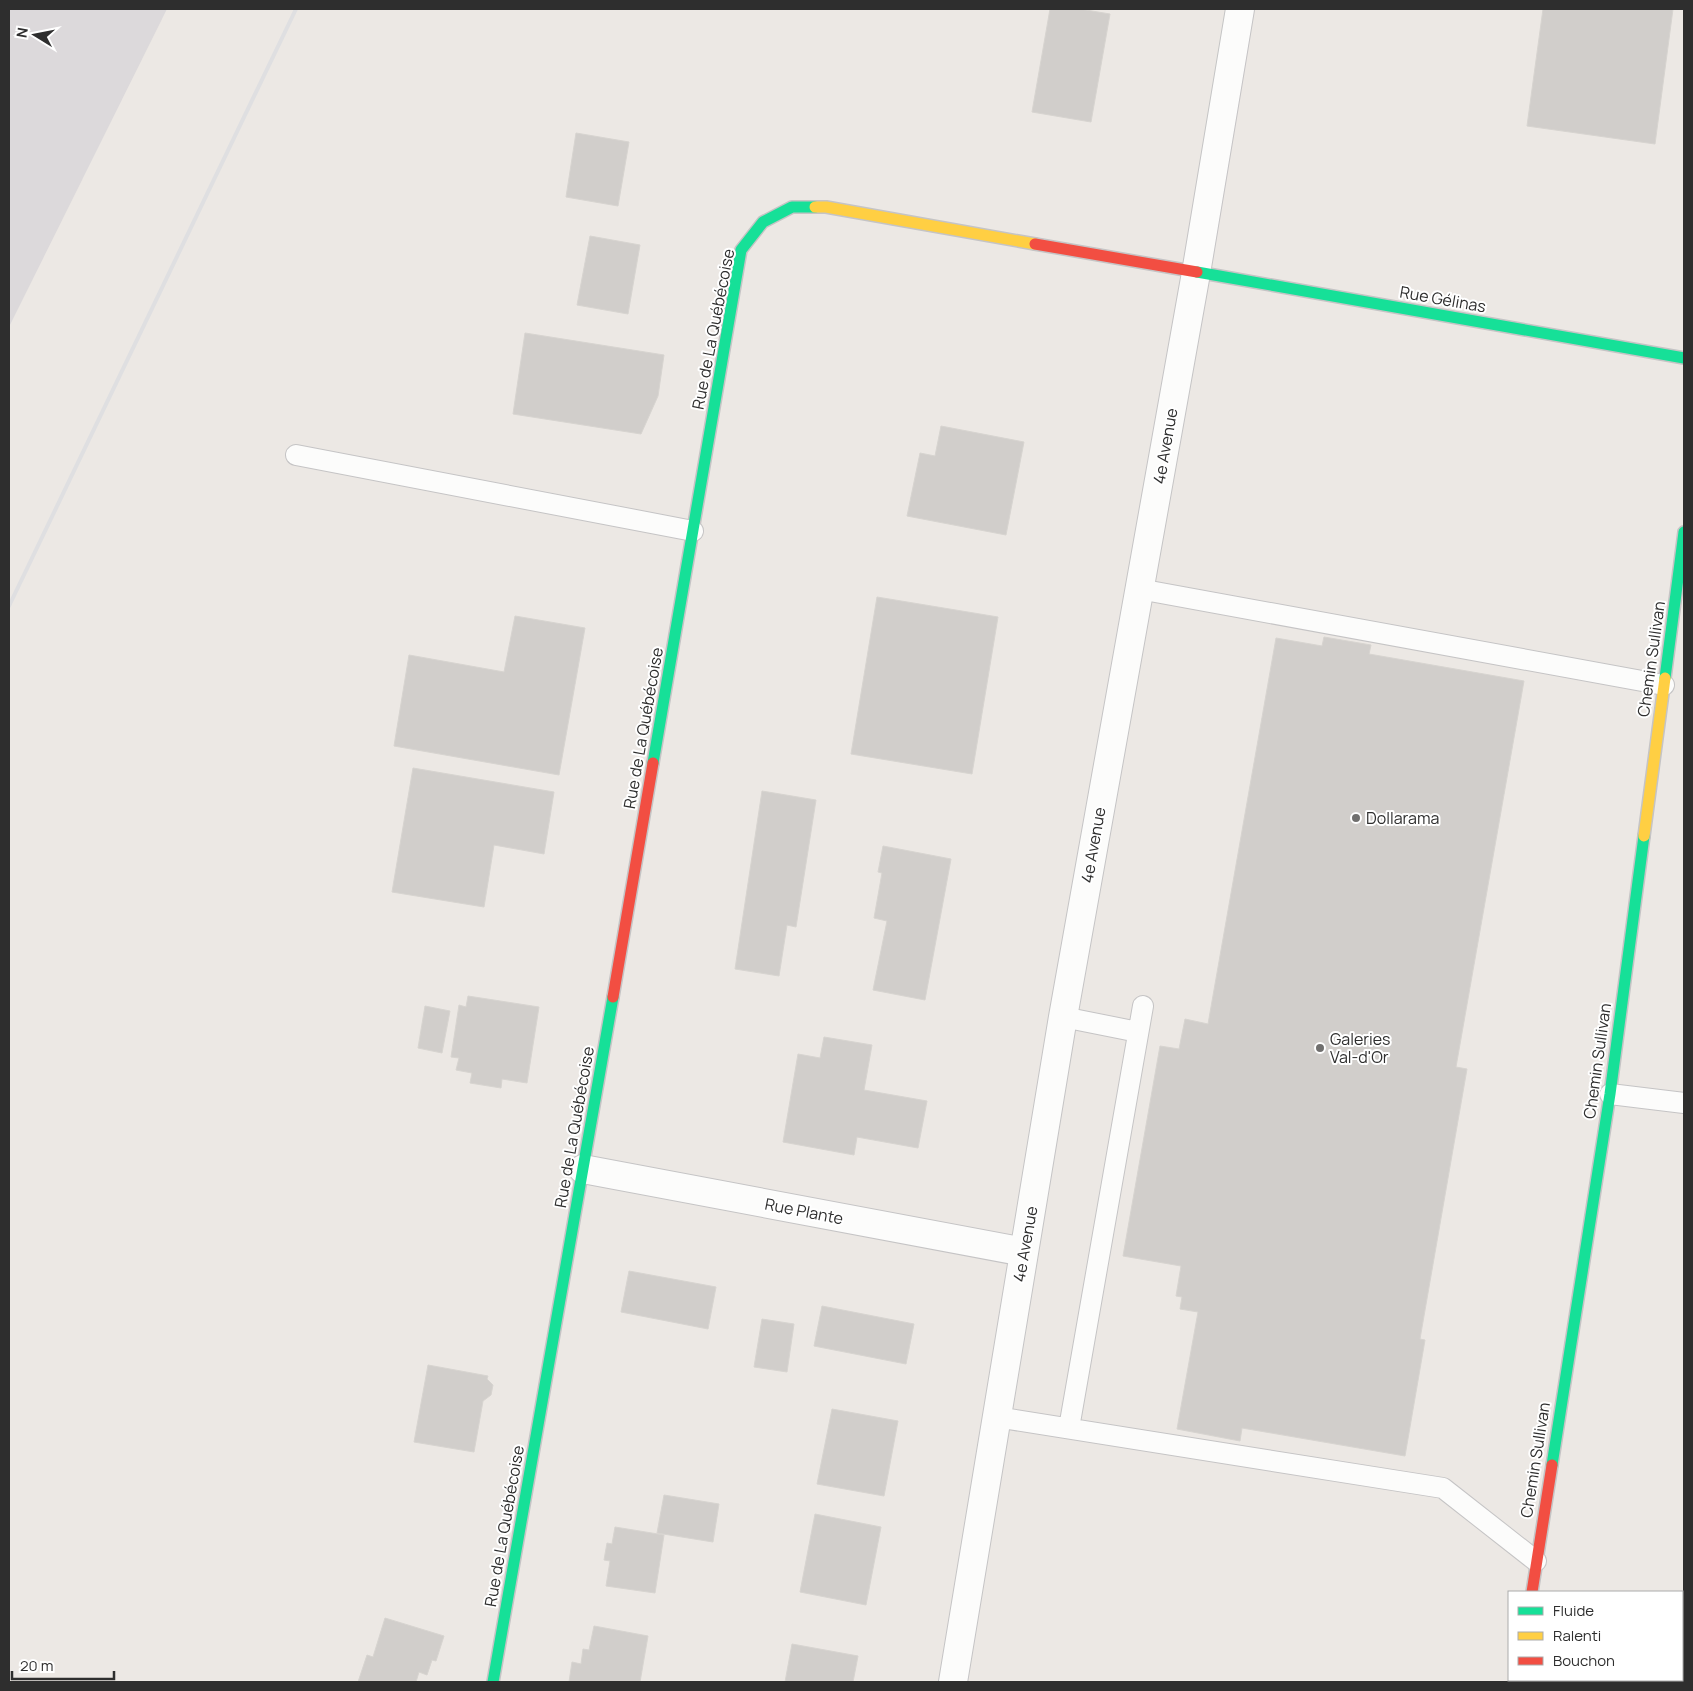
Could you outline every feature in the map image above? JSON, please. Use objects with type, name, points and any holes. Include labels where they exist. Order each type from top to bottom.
[{"type":"street","name":"4e Avenue","points":[[952,1682],[1063,1017],[1196,273],[1240,9]]},
{"type":"street","name":"Rue de La Québécoise","points":[[493,1682],[741,250],[763,222],[792,208],[826,207],[1196,273]]},
{"type":"street","name":"Rue Gélinas","points":[[1196,273],[1684,358]]},
{"type":"street","name":"Chemin Sullivan","points":[[1532,1591],[1610,1094],[1684,532]]},
{"type":"street","name":"Rue Plante","points":[[583,1169],[1024,1252]]},
{"type":"lane","points":[[296,455],[693,531]]},
{"type":"lane","points":[[1139,589],[1664,685]]},
{"type":"lane","points":[[1069,1428],[1143,1006]]},
{"type":"lane","points":[[1063,1017],[1138,1032]]},
{"type":"lane","points":[[1610,1094],[1684,1104]]},
{"type":"lane","points":[[996,1416],[1443,1488],[1536,1561]]},
{"type":"shaded area","points":[[9,9],[167,9],[9,327]]},
{"type":"building","points":[[1050,9],[1080,9],[1110,14],[1091,122],[1032,112]]},
{"type":"building","points":[[1543,9],[1673,9],[1655,144],[1527,126]]},
{"type":"building","points":[[576,133],[629,142],[618,206],[566,197]]},
{"type":"building","points":[[590,236],[640,245],[628,314],[577,305]]},
{"type":"building","points":[[525,333],[664,355],[658,396],[641,434],[513,414]]},
{"type":"building","points":[[941,426],[1024,442],[1006,535],[907,516],[920,453],[935,456]]},
{"type":"building","points":[[877,597],[998,617],[972,774],[851,754]]},
{"type":"building","points":[[515,616],[585,628],[559,775],[394,746],[409,655],[504,672]]},
{"type":"building","name":"Galeries Val-d'Or","points":[[1324,637],[1371,645],[1369,654],[1524,681],[1456,1067],[1467,1069],[1420,1339],[1425,1340],[1405,1456],[1242,1428],[1240,1441],[1177,1429],[1198,1312],[1180,1309],[1182,1297],[1176,1296],[1181,1266],[1123,1256],[1160,1046],[1179,1049],[1185,1019],[1208,1024],[1276,638],[1322,646]]},
{"type":"building","points":[[413,768],[554,792],[544,854],[494,845],[484,907],[392,892]]},
{"type":"building","points":[[762,791],[816,800],[796,927],[787,925],[779,976],[735,969]]},
{"type":"building","points":[[883,846],[951,859],[925,1000],[873,990],[887,921],[874,918],[882,873],[878,872]]},
{"type":"building","points":[[468,996],[539,1007],[527,1083],[502,1079],[501,1088],[470,1083],[472,1073],[456,1070],[459,1058],[451,1057],[459,1005],[466,1007]]},
{"type":"building","points":[[425,1006],[450,1011],[442,1053],[418,1048]]},
{"type":"building","points":[[824,1037],[872,1045],[864,1090],[927,1101],[918,1148],[857,1137],[854,1155],[783,1142],[798,1054],[820,1058]]},
{"type":"building","points":[[629,1271],[716,1287],[708,1329],[621,1312]]},
{"type":"building","points":[[822,1306],[914,1324],[906,1364],[814,1346]]},
{"type":"building","points":[[762,1319],[794,1324],[787,1372],[754,1367]]},
{"type":"building","points":[[428,1365],[488,1376],[487,1379],[493,1385],[491,1395],[483,1401],[474,1452],[414,1442]]},
{"type":"building","points":[[832,1409],[898,1421],[884,1496],[817,1484]]},
{"type":"building","points":[[664,1495],[719,1504],[713,1542],[657,1533]]},
{"type":"building","points":[[815,1514],[881,1527],[866,1605],[800,1592]]},
{"type":"building","points":[[615,1527],[664,1535],[655,1593],[606,1586],[610,1561],[604,1560],[607,1543],[612,1544]]},
{"type":"building","points":[[385,1618],[444,1636],[436,1661],[432,1660],[427,1675],[419,1672],[416,1682],[358,1682],[367,1655],[373,1657]]},
{"type":"building","points":[[594,1626],[648,1636],[640,1682],[569,1682],[572,1662],[581,1664],[583,1649],[589,1650]]},
{"type":"building","points":[[792,1644],[858,1656],[853,1682],[785,1682]]},
{"type":"railway","points":[[9,606],[296,9]]},
{"type":"traffic: fast","points":[[653,763],[741,250],[763,222],[792,207],[815,207]]},
{"type":"traffic: fast","points":[[1197,272],[1684,358]]},
{"type":"traffic: fast","points":[[1665,678],[1684,532]]},
{"type":"traffic: fast","points":[[1552,1465],[1610,1094],[1644,836]]},
{"type":"traffic: fast","points":[[493,1682],[613,997]]},
{"type":"traffic: slow","points":[[815,207],[826,207],[1035,244]]},
{"type":"traffic: slow","points":[[1644,836],[1665,678]]},
{"type":"traffic: jam","points":[[1035,244],[1197,272]]},
{"type":"traffic: jam","points":[[613,997],[653,763]]},
{"type":"traffic: jam","points":[[1532,1591],[1552,1465]]},
{"type":"place","name":"Dollarama","points":[[1356,818]]},
{"type":"place","name":"Galeries Val-d'Or","points":[[1320,1048]]}]
